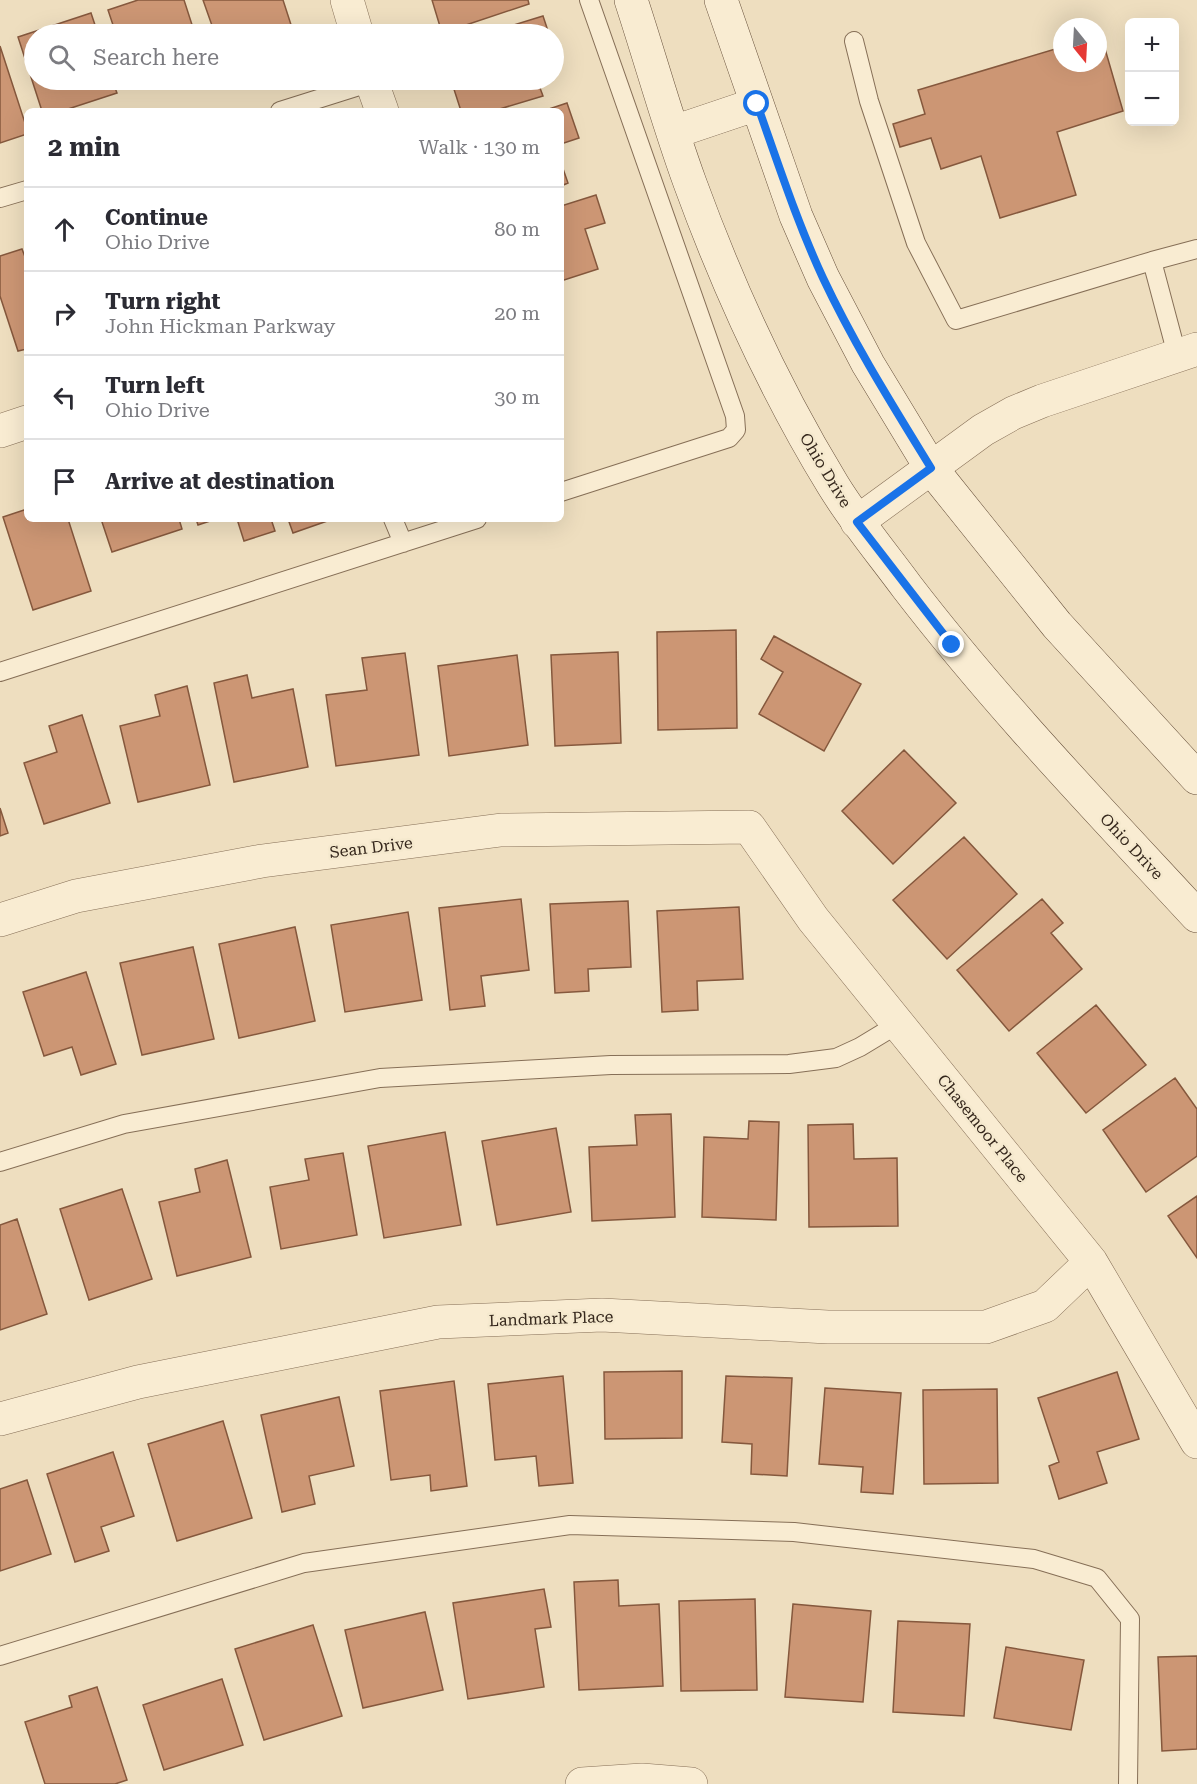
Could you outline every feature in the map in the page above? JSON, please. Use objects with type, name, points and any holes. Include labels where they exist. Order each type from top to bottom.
[{"type":"street","points":[[347,0],[354,24]]},
{"type":"street","name":"Ohio Drive","points":[[631,0],[690,183],[758,345],[785,400],[833,485],[857,522],[952,645],[1197,916]]},
{"type":"street","points":[[721,0],[796,216],[823,278],[868,364],[931,468],[1057,626],[1197,778]]},
{"type":"street","points":[[674,132],[757,104]]},
{"type":"street","points":[[857,522],[982,430],[1013,413],[1187,352]]},
{"type":"street","points":[[0,431],[24,424]]},
{"type":"street","name":"Sean Drive","points":[[0,920],[76,896],[262,861],[501,830],[749,827]]},
{"type":"street","name":"Chasemoor Place","points":[[749,827],[813,919],[1091,1262],[1197,1442]]},
{"type":"street","name":"Landmark Place","points":[[0,1419],[138,1382],[438,1322],[602,1315],[828,1327],[986,1328],[1045,1306],[1091,1262]]},
{"type":"street","points":[[582,1784],[642,1780],[691,1784]]},
{"type":"lane","points":[[564,491],[729,438],[736,430],[735,416],[589,0]]},
{"type":"lane","points":[[854,41],[868,100],[916,243],[956,320],[1197,249]]},
{"type":"lane","points":[[294,108],[375,91]]},
{"type":"lane","points":[[0,198],[24,191]]},
{"type":"lane","points":[[1152,261],[1187,352]]},
{"type":"lane","points":[[394,522],[403,543]]},
{"type":"lane","points":[[0,672],[468,522]]},
{"type":"lane","points":[[0,1162],[124,1124],[380,1078],[611,1065],[789,1064],[836,1058],[860,1047],[898,1024]]},
{"type":"lane","points":[[0,1656],[304,1563],[570,1525],[794,1532],[1034,1559],[1097,1578],[1130,1619],[1128,1784]]},
{"type":"building","points":[[138,0],[184,0],[192,24],[113,24],[108,10]]},
{"type":"building","points":[[203,0],[283,0],[291,24],[211,24]]},
{"type":"building","points":[[432,0],[528,0],[529,4],[469,24],[439,24]]},
{"type":"building","points":[[91,13],[95,24],[58,24]]},
{"type":"building","points":[[543,16],[546,24],[517,24]]},
{"type":"building","points":[[24,35],[24,56],[18,37]]},
{"type":"building","points":[[0,46],[24,120],[24,135],[0,143]]},
{"type":"building","points":[[1053,50],[1053,72],[1107,72],[1107,56],[1123,111],[1057,132],[1076,195],[1000,218],[981,156],[941,169],[931,138],[900,147],[893,124],[925,114],[918,90]]},
{"type":"building","points":[[35,90],[116,90],[117,93],[71,108],[41,108]]},
{"type":"building","points":[[454,90],[541,90],[543,96],[503,108],[460,108]]},
{"type":"building","points":[[567,103],[579,138],[564,143],[564,108],[552,108]]},
{"type":"building","points":[[564,172],[568,183],[564,185]]},
{"type":"building","points":[[596,195],[605,223],[585,229],[598,269],[564,280],[564,205]]},
{"type":"building","points":[[22,249],[24,254],[24,350],[18,351],[0,296],[0,256]]},
{"type":"building","points":[[24,510],[24,522],[69,522],[91,591],[33,610],[3,517]]},
{"type":"building","points":[[102,522],[180,522],[182,529],[112,552]]},
{"type":"building","points":[[238,522],[272,522],[275,531],[244,541]]},
{"type":"building","points":[[289,522],[324,522],[293,533]]},
{"type":"building","points":[[736,630],[737,728],[658,730],[657,632]]},
{"type":"building","points":[[774,636],[861,684],[824,751],[759,714],[783,672],[761,659]]},
{"type":"building","points":[[618,652],[621,743],[555,746],[551,655]]},
{"type":"building","points":[[405,653],[419,755],[336,766],[326,695],[367,690],[362,658]]},
{"type":"building","points":[[517,655],[528,745],[449,756],[438,666]]},
{"type":"building","points":[[247,675],[252,698],[293,689],[308,767],[234,782],[214,683]]},
{"type":"building","points":[[187,686],[210,785],[138,802],[120,726],[160,716],[155,695]]},
{"type":"building","points":[[82,715],[110,803],[44,824],[24,763],[57,752],[49,726]]},
{"type":"building","points":[[904,750],[956,803],[893,864],[842,811]]},
{"type":"building","points":[[0,808],[8,833],[0,836]]},
{"type":"building","points":[[964,837],[1017,894],[947,959],[893,900]]},
{"type":"building","points":[[521,899],[529,970],[481,976],[485,1006],[450,1010],[439,908]]},
{"type":"building","points":[[1042,899],[1063,923],[1051,933],[1082,969],[1009,1031],[957,970]]},
{"type":"building","points":[[628,901],[631,967],[588,969],[589,991],[555,993],[550,904]]},
{"type":"building","points":[[739,907],[743,979],[697,981],[698,1010],[662,1012],[657,911]]},
{"type":"building","points":[[408,912],[422,1000],[345,1012],[331,925]]},
{"type":"building","points":[[295,927],[315,1021],[239,1038],[219,944]]},
{"type":"building","points":[[193,947],[214,1039],[142,1055],[120,963]]},
{"type":"building","points":[[86,972],[116,1064],[81,1075],[72,1047],[44,1056],[23,992]]},
{"type":"building","points":[[1096,1005],[1146,1065],[1086,1113],[1037,1053]]},
{"type":"building","points":[[1175,1078],[1197,1109],[1197,1156],[1146,1192],[1103,1130]]},
{"type":"building","points":[[671,1114],[675,1217],[592,1221],[589,1147],[637,1145],[635,1115]]},
{"type":"building","points":[[749,1121],[779,1122],[776,1220],[702,1217],[704,1137],[748,1139]]},
{"type":"building","points":[[853,1124],[854,1159],[897,1158],[898,1226],[809,1227],[808,1125]]},
{"type":"building","points":[[556,1128],[571,1212],[497,1225],[482,1141]]},
{"type":"building","points":[[445,1132],[461,1225],[384,1238],[368,1146]]},
{"type":"building","points":[[343,1153],[357,1235],[281,1249],[270,1187],[309,1180],[305,1159]]},
{"type":"building","points":[[227,1160],[251,1257],[177,1276],[159,1202],[200,1192],[195,1169]]},
{"type":"building","points":[[122,1189],[152,1279],[89,1300],[60,1209]]},
{"type":"building","points":[[1197,1196],[1197,1258],[1168,1216]]},
{"type":"building","points":[[17,1219],[47,1314],[0,1330],[0,1225]]},
{"type":"building","points":[[682,1371],[682,1438],[605,1439],[604,1372]]},
{"type":"building","points":[[1117,1372],[1139,1439],[1097,1452],[1107,1483],[1059,1499],[1049,1466],[1059,1462],[1038,1398]]},
{"type":"building","points":[[563,1376],[573,1483],[539,1486],[536,1456],[495,1460],[488,1384]]},
{"type":"building","points":[[726,1376],[792,1378],[787,1476],[751,1474],[752,1444],[722,1442]]},
{"type":"building","points":[[454,1381],[467,1486],[431,1491],[430,1475],[391,1480],[380,1391]]},
{"type":"building","points":[[825,1388],[901,1393],[893,1494],[861,1492],[863,1467],[819,1464]]},
{"type":"building","points":[[997,1389],[998,1483],[924,1484],[923,1390]]},
{"type":"building","points":[[339,1397],[354,1466],[309,1476],[315,1504],[282,1512],[261,1415]]},
{"type":"building","points":[[223,1421],[252,1518],[177,1541],[148,1444]]},
{"type":"building","points":[[113,1452],[134,1516],[101,1527],[109,1551],[75,1562],[47,1474]]},
{"type":"building","points":[[27,1480],[51,1554],[0,1571],[0,1489]]},
{"type":"building","points":[[618,1580],[619,1606],[659,1604],[663,1686],[579,1690],[574,1582]]},
{"type":"building","points":[[544,1589],[551,1627],[535,1629],[544,1687],[468,1699],[453,1603]]},
{"type":"building","points":[[755,1599],[757,1690],[681,1691],[679,1601]]},
{"type":"building","points":[[793,1604],[871,1611],[863,1702],[785,1697]]},
{"type":"building","points":[[425,1612],[443,1690],[363,1708],[345,1630]]},
{"type":"building","points":[[898,1621],[970,1624],[964,1716],[893,1712]]},
{"type":"building","points":[[313,1625],[342,1716],[264,1740],[235,1649]]},
{"type":"building","points":[[1006,1647],[1084,1660],[1071,1730],[994,1718]]},
{"type":"building","points":[[1197,1656],[1197,1749],[1162,1751],[1158,1657]]},
{"type":"building","points":[[222,1679],[243,1745],[164,1770],[143,1705]]},
{"type":"building","points":[[97,1687],[127,1780],[115,1784],[45,1784],[25,1722],[72,1707],[69,1696]]},
{"type":"route","points":[[757,104],[796,216],[823,278],[868,364],[931,468],[857,522],[952,645]]}]
